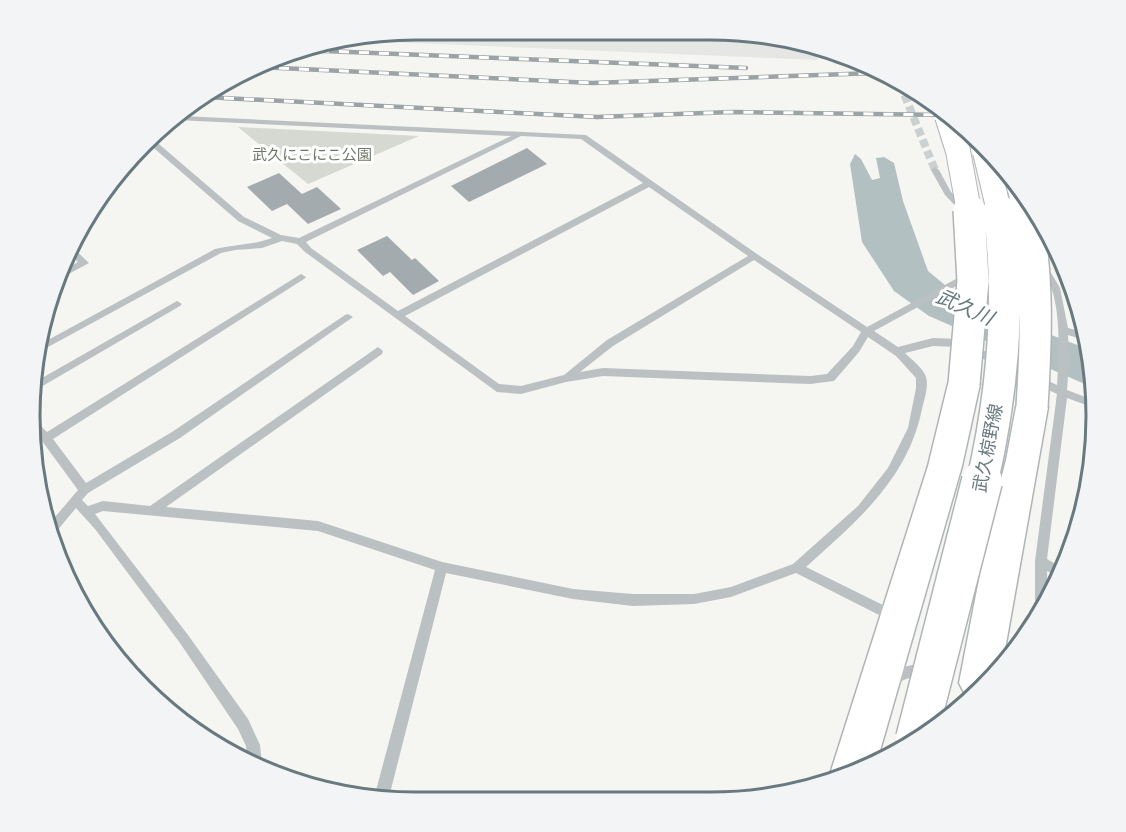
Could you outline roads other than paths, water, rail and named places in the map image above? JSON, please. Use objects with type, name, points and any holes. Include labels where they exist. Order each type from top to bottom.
[{"type":"main road","points":[[856,762],[945,466],[964,384],[974,269],[973,234],[969,199],[950,127]]},
{"type":"main road","name":"武久椋野線","points":[[919,728],[982,488],[996,422],[1007,311],[1005,257],[999,208],[988,163]]},
{"type":"main road","points":[[976,666],[1023,460],[1052,394],[1036,357],[1030,236],[1025,212]]},
{"type":"street","points":[[86,512],[103,506],[318,526],[442,567],[573,594],[633,600],[694,599],[731,592],[797,568],[862,509],[892,471],[913,428],[921,377],[897,351],[583,138],[186,118]]},
{"type":"street","points":[[155,145],[241,219],[282,238],[300,241],[520,135]]},
{"type":"street","points":[[935,170],[944,190],[956,206],[982,223]]},
{"type":"street","points":[[399,315],[649,183]]},
{"type":"street","points":[[991,228],[1016,249],[1040,261],[1053,279],[1064,334],[1052,394],[1041,561],[1042,592]]},
{"type":"street","points":[[48,344],[218,251],[262,245],[282,238]]},
{"type":"street","points":[[993,263],[1016,249],[1041,239]]},
{"type":"street","points":[[300,241],[308,250],[497,388],[521,390],[566,378],[603,372],[810,380],[830,378],[856,349],[867,331],[983,268]]},
{"type":"street","points":[[1016,249],[1049,255]]},
{"type":"street","points":[[70,270],[84,263],[76,256]]},
{"type":"street","points":[[566,378],[610,343],[754,256]]},
{"type":"street","points":[[46,438],[301,277]]},
{"type":"street","points":[[42,382],[177,304]]},
{"type":"street","points":[[56,524],[80,496],[176,435],[348,316]]},
{"type":"street","points":[[1064,334],[1076,335]]},
{"type":"street","points":[[897,351],[933,342],[959,344],[1052,394],[1085,401]]},
{"type":"street","points":[[153,510],[378,351]]},
{"type":"street","points":[[41,433],[80,496],[86,512],[184,639],[243,724],[253,745],[254,755]]},
{"type":"street","points":[[1041,561],[1053,569]]},
{"type":"street","points":[[384,790],[442,567]]},
{"type":"street","points":[[797,568],[900,619]]},
{"type":"street","points":[[879,688],[904,673],[976,666]]},
{"type":"water","name":"武久川","points":[[855,154],[861,159],[872,180],[880,178],[876,158],[884,157],[894,163],[903,201],[928,271],[951,290],[1005,317],[1078,345],[1084,384],[929,316],[894,291],[862,242],[850,164]]},
{"type":"tunnel","points":[[904,95],[935,170]]},
{"type":"railway","points":[[328,51],[746,68]]},
{"type":"railway","points":[[275,68],[592,83],[864,73]]},
{"type":"railway","points":[[217,98],[597,117],[732,112],[935,115]]},
{"type":"park label","name":"武久にこにこ公園","points":[[312,155]]}]
